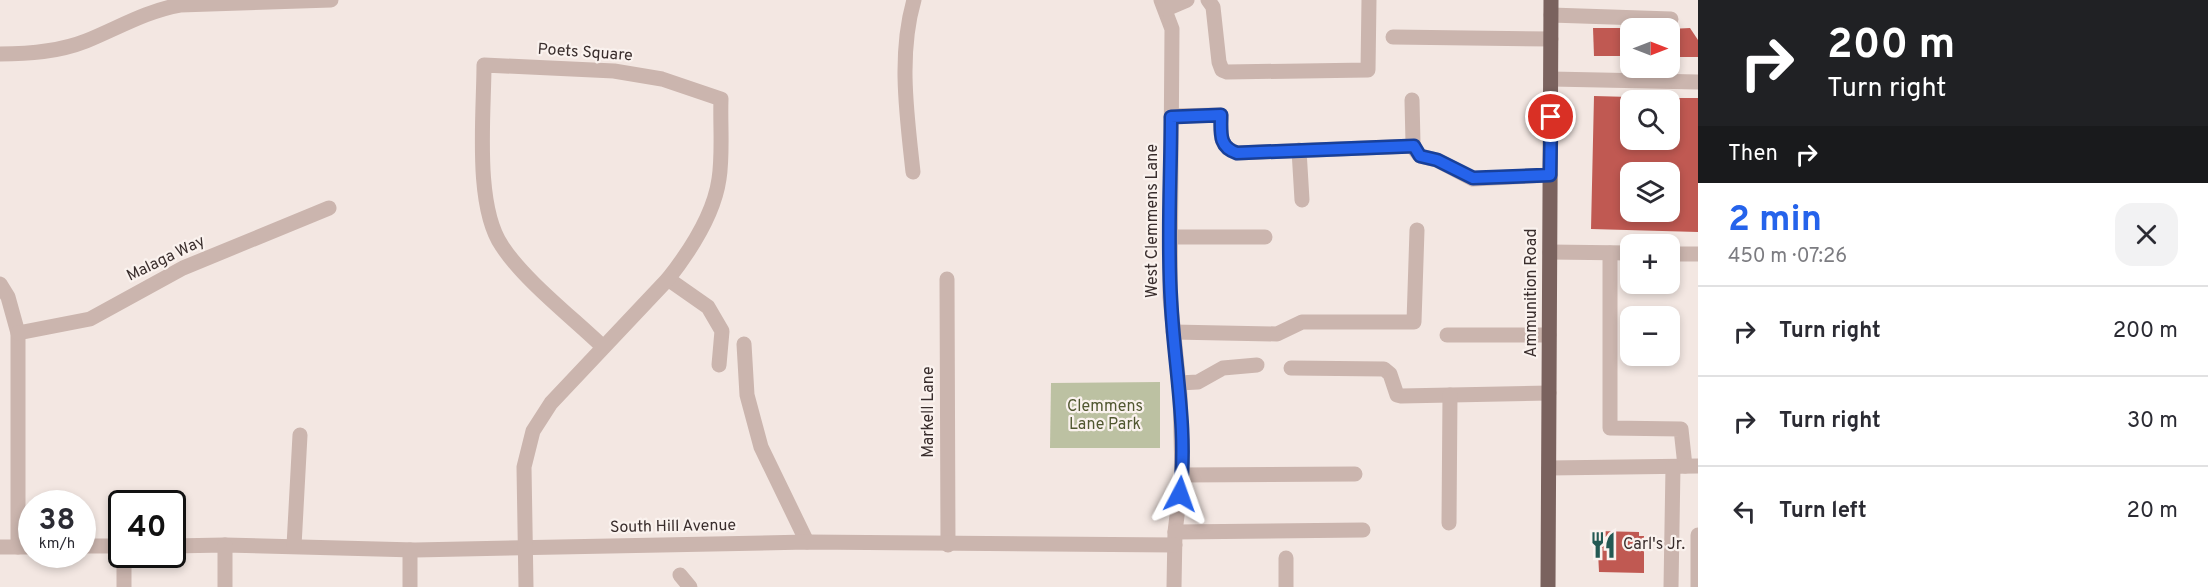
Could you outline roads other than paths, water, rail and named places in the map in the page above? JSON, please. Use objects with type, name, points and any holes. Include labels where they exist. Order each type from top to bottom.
[{"type":"main road","name":"Ammunition Road","points":[[1548,587],[1551,7]]},
{"type":"street","points":[[0,54],[36,54],[85,41],[158,9],[180,4],[331,0]]},
{"type":"street","points":[[913,172],[905,100],[908,22],[914,0]]},
{"type":"street","points":[[1164,4],[1187,0]]},
{"type":"street","points":[[1208,0],[1213,7],[1219,62],[1222,70],[1227,72],[1368,70],[1369,0]]},
{"type":"street","name":"West Clemmens Lane","points":[[1164,4],[1172,28],[1173,332],[1179,383],[1182,475],[1175,538],[1174,587]]},
{"type":"street","points":[[1551,7],[1661,18]]},
{"type":"street","points":[[1393,37],[1551,39]]},
{"type":"street","name":"Poets Square","points":[[526,587],[524,467],[533,431],[550,403],[668,279],[681,262],[708,214],[719,180],[721,99],[662,79],[614,71],[484,65],[484,190],[492,226],[501,245],[517,265],[603,347]]},
{"type":"street","points":[[1551,79],[1698,82]]},
{"type":"street","points":[[1412,100],[1414,146],[1420,156],[1437,160],[1473,178],[1550,175]]},
{"type":"street","points":[[1171,117],[1221,115],[1221,139],[1229,150],[1237,153],[1414,146]]},
{"type":"street","points":[[1299,150],[1302,200]]},
{"type":"street","name":"Malaga Way","points":[[18,333],[90,319],[183,268],[329,208]]},
{"type":"street","points":[[1173,332],[1277,334],[1302,322],[1414,322],[1418,230]]},
{"type":"street","points":[[1171,237],[1265,237]]},
{"type":"street","points":[[1550,252],[1620,254]]},
{"type":"street","points":[[1610,253],[1610,428],[1682,429],[1686,466],[1671,587]]},
{"type":"street","points":[[1680,254],[1698,254]]},
{"type":"street","points":[[668,279],[708,307],[722,331],[719,364]]},
{"type":"street","name":"Markell Lane","points":[[947,279],[948,544]]},
{"type":"street","points":[[0,284],[8,297],[18,333],[23,490]]},
{"type":"street","points":[[1447,335],[1550,335]]},
{"type":"street","points":[[744,344],[747,395],[761,447],[807,542]]},
{"type":"street","points":[[1179,383],[1198,382],[1223,368],[1257,365]]},
{"type":"street","points":[[1291,368],[1384,369],[1390,374],[1397,395],[1549,393]]},
{"type":"street","points":[[1449,524],[1450,395]]},
{"type":"street","points":[[294,546],[300,435]]},
{"type":"street","points":[[1549,468],[1686,466]]},
{"type":"street","points":[[1182,475],[1356,474]]},
{"type":"street","name":"South Hill Avenue","points":[[186,546],[410,550],[807,542],[948,544],[1363,531]]},
{"type":"street","points":[[1698,535],[1698,587]]},
{"type":"street","points":[[225,545],[225,587]]},
{"type":"street","points":[[0,547],[18,547]]},
{"type":"street","points":[[410,550],[410,587]]},
{"type":"street","points":[[1286,558],[1286,587]]},
{"type":"street","points":[[123,587],[124,568]]},
{"type":"place","name":"Carl's Jr.","points":[[1603,545]]},
{"type":"park label","name":"Clemmens Lane Park","points":[[1105,416]]}]
